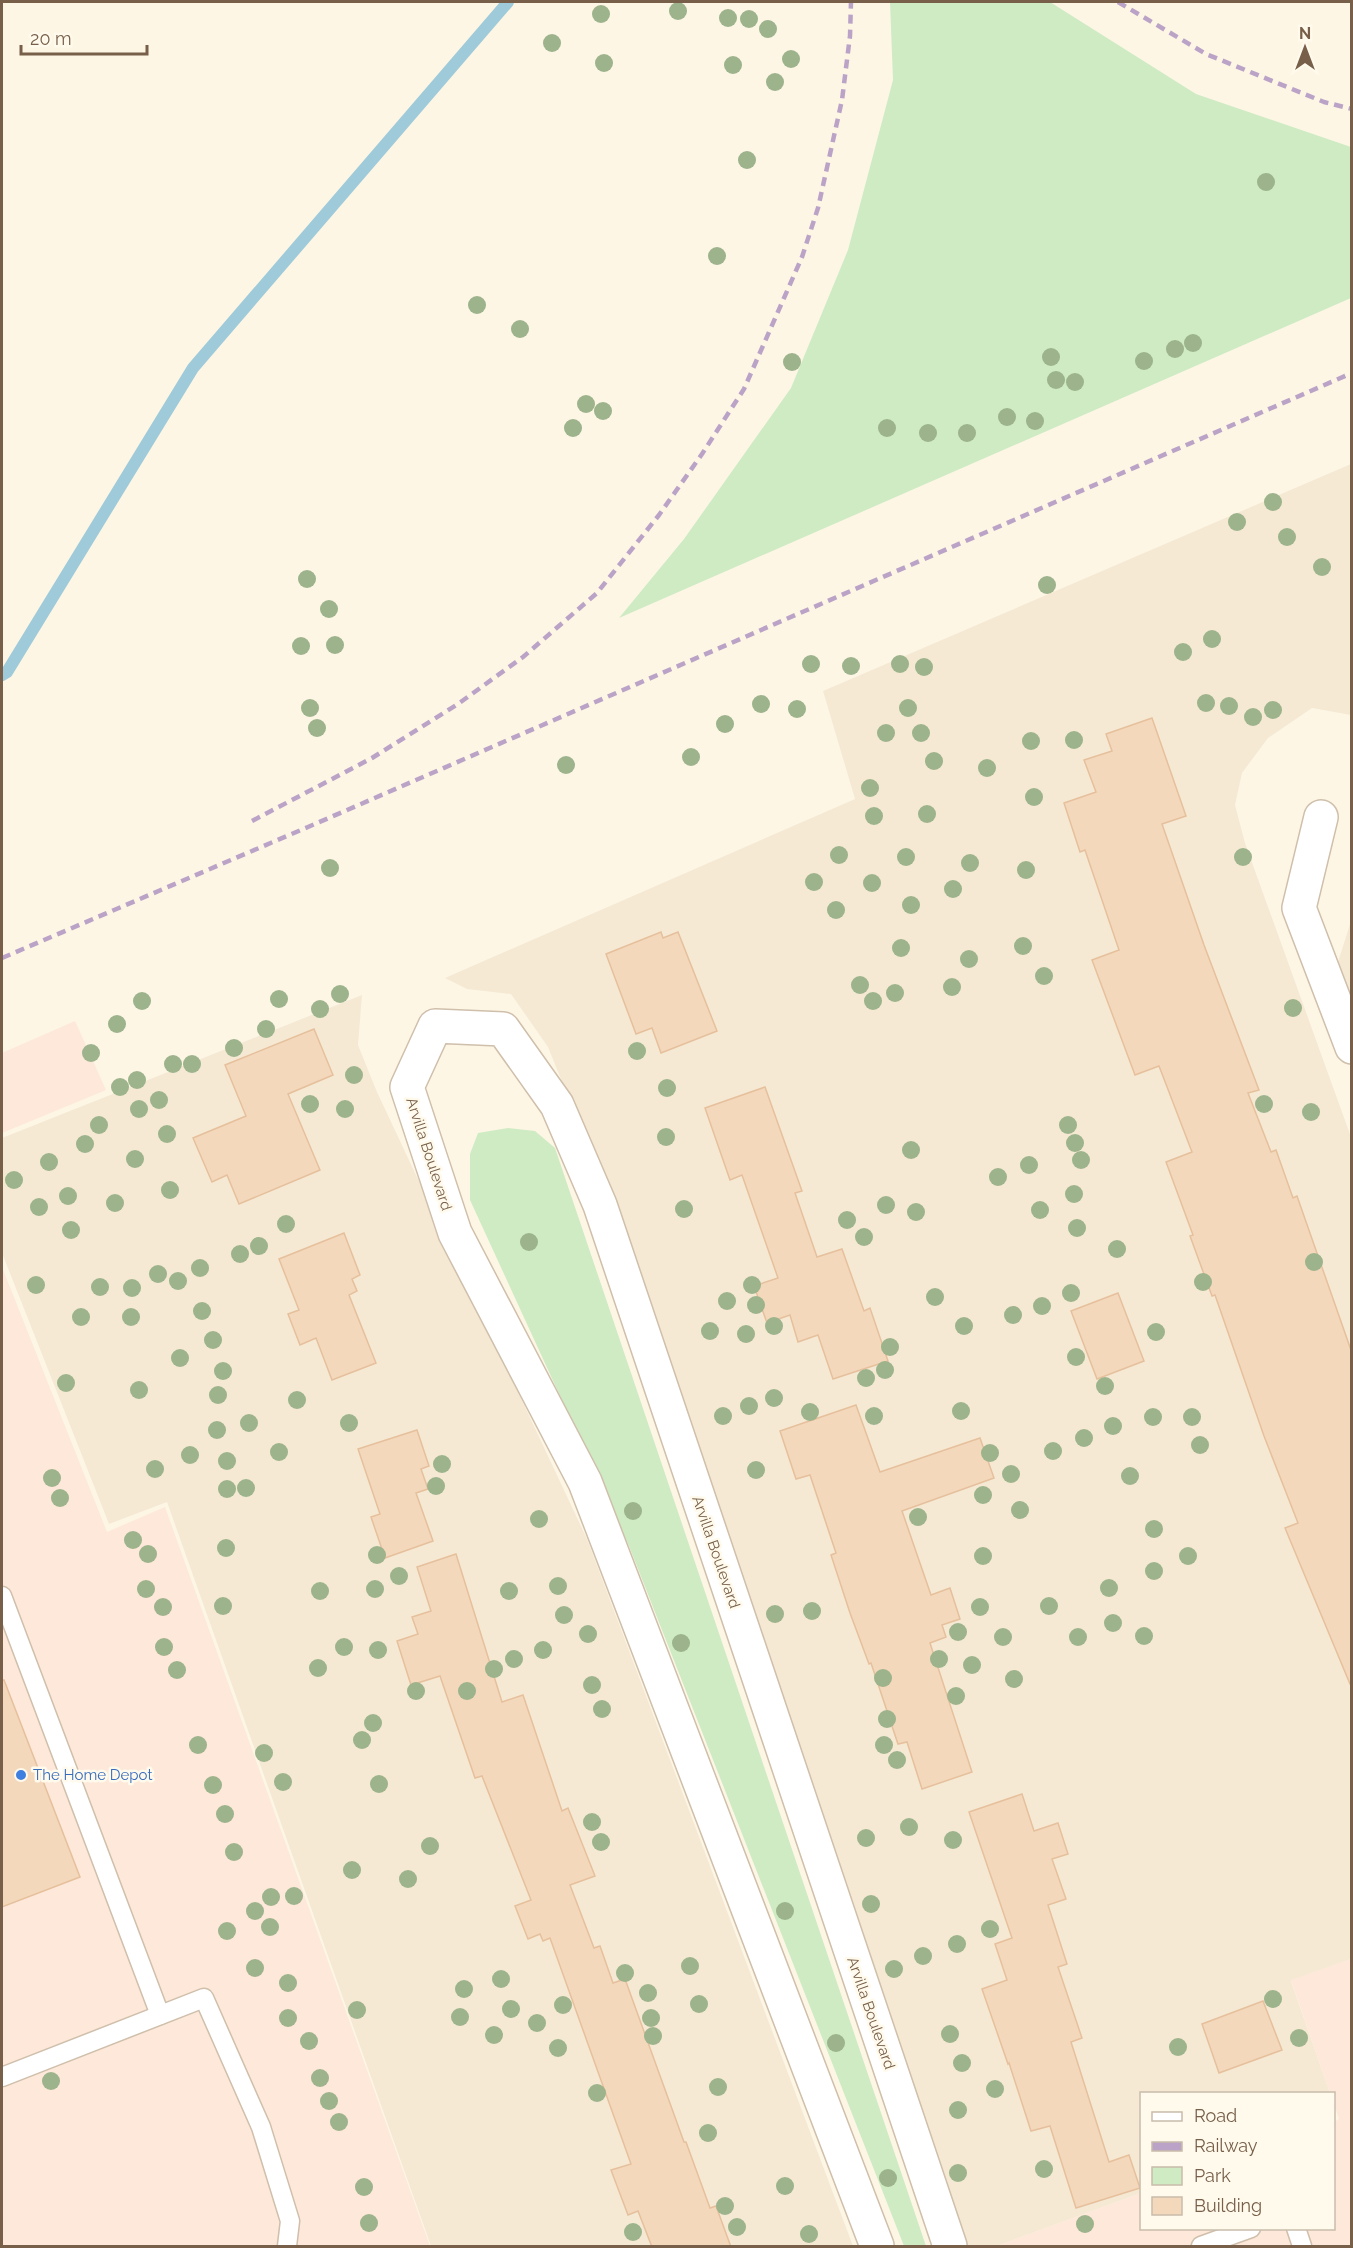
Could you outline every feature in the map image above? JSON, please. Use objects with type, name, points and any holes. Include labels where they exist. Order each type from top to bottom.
[{"type":"street","points":[[1321,817],[1299,908],[1352,1047]]},
{"type":"street","name":"Arvilla Boulevard","points":[[877,2247],[585,1482],[455,1233],[408,1087],[435,1026],[502,1029],[557,1105],[600,1205],[950,2247]]},
{"type":"lane","points":[[2,1596],[160,2015]]},
{"type":"lane","points":[[2,2077],[204,1998],[261,2127],[290,2221],[287,2247]]},
{"type":"lane","points":[[1201,2247],[1248,2230]]},
{"type":"lane","points":[[1296,2230],[1302,2247]]},
{"type":"shaded area","points":[[1351,464],[1351,715],[1312,708],[1268,738],[1242,773],[1235,805],[1245,843],[1351,1137],[1351,1959],[1291,1981],[1330,2092],[1140,2092],[1140,2193],[997,2246],[967,2246],[724,1520],[616,1216],[548,1047],[511,994],[467,989],[445,978],[855,799],[823,691]]},
{"type":"shaded area","points":[[1351,921],[1351,1000],[1338,962]]},
{"type":"shaded area","points":[[362,995],[358,1045],[377,1092],[587,1539],[853,2246],[431,2246],[167,1502],[109,1524],[2,1253],[2,1138]]},
{"type":"shaded area","points":[[75,1021],[106,1090],[2,1133],[2,1053]]},
{"type":"shaded area","points":[[2,1267],[107,1532],[165,1507],[430,2246],[2,2246]]},
{"type":"shaded area","points":[[1351,1959],[1351,2246],[997,2246],[1140,2193],[1140,2230],[1335,2230],[1335,2121],[1339,2119],[1335,2107],[1335,2092],[1330,2092],[1291,1980]]},
{"type":"green space","points":[[890,2],[1050,2],[1196,94],[1351,147],[1351,298],[619,618],[684,539],[791,388],[848,250],[893,80]]},
{"type":"green space","points":[[508,1128],[535,1131],[555,1148],[926,2246],[904,2246],[629,1546],[470,1200],[470,1154],[478,1133]]},
{"type":"building","points":[[1152,718],[1186,816],[1162,824],[1204,945],[1259,1090],[1248,1093],[1271,1152],[1276,1150],[1293,1198],[1297,1196],[1352,1353],[1352,1684],[1350,1684],[1285,1528],[1298,1523],[1264,1436],[1215,1295],[1212,1296],[1190,1236],[1193,1235],[1166,1162],[1192,1152],[1159,1066],[1135,1075],[1092,960],[1119,950],[1085,850],[1080,852],[1064,803],[1096,792],[1084,760],[1112,751],[1106,734]]},
{"type":"building","points":[[661,932],[663,938],[678,932],[717,1031],[661,1053],[652,1028],[636,1034],[606,954]]},
{"type":"building","points":[[314,1029],[333,1075],[288,1094],[320,1170],[239,1204],[227,1175],[212,1182],[193,1138],[246,1116],[225,1065]]},
{"type":"building","points":[[765,1087],[802,1191],[795,1193],[817,1257],[842,1249],[864,1311],[870,1308],[888,1361],[833,1379],[818,1335],[798,1342],[790,1315],[767,1323],[754,1286],[778,1278],[742,1175],[730,1180],[705,1108]]},
{"type":"building","points":[[344,1233],[360,1275],[352,1279],[357,1291],[349,1295],[376,1363],[332,1380],[316,1338],[300,1345],[288,1314],[299,1310],[279,1259]]},
{"type":"building","points":[[1118,1293],[1144,1361],[1097,1379],[1071,1311]]},
{"type":"building","points":[[856,1405],[880,1472],[980,1438],[994,1478],[902,1511],[931,1595],[950,1588],[960,1619],[942,1625],[946,1637],[930,1643],[972,1772],[922,1789],[907,1742],[898,1744],[871,1663],[869,1664],[850,1613],[831,1555],[836,1553],[810,1475],[796,1479],[780,1431]]},
{"type":"building","points":[[417,1430],[429,1466],[421,1469],[428,1489],[416,1493],[433,1541],[385,1558],[371,1517],[380,1514],[358,1449]]},
{"type":"building","points":[[456,1554],[502,1702],[523,1695],[562,1811],[568,1808],[595,1876],[570,1885],[594,1948],[600,1946],[613,1983],[625,1979],[710,2208],[716,2206],[731,2247],[652,2247],[638,2211],[628,2215],[611,2170],[631,2164],[550,1938],[543,1941],[540,1934],[528,1939],[515,1906],[531,1900],[482,1776],[475,1778],[440,1676],[411,1685],[397,1641],[418,1634],[412,1617],[431,1611],[417,1567]]},
{"type":"building","name":"The Home Depot","points":[[2,1680],[4,1680],[80,1877],[2,1907]]},
{"type":"building","points":[[1022,1794],[1034,1831],[1058,1823],[1068,1854],[1052,1859],[1066,1899],[1048,1905],[1067,1964],[1058,1967],[1082,2038],[1071,2042],[1109,2162],[1129,2155],[1140,2188],[1076,2208],[1050,2126],[1031,2131],[982,1989],[1007,1980],[995,1944],[1012,1938],[969,1812]]},
{"type":"building","points":[[1263,2001],[1282,2050],[1219,2073],[1202,2024]]},
{"type":"waterway","points":[[2,675],[7,672],[193,368],[508,2]]},
{"type":"railway","points":[[252,821],[372,758],[458,704],[523,657],[597,593],[659,515],[744,389],[802,257],[818,208],[842,100],[850,36],[851,2]]},
{"type":"railway","points":[[1118,2],[1206,54],[1324,102],[1352,109]]},
{"type":"railway","points":[[2,958],[1352,373]]},
{"type":"place","name":"The Home Depot","points":[[21,1775]]}]
